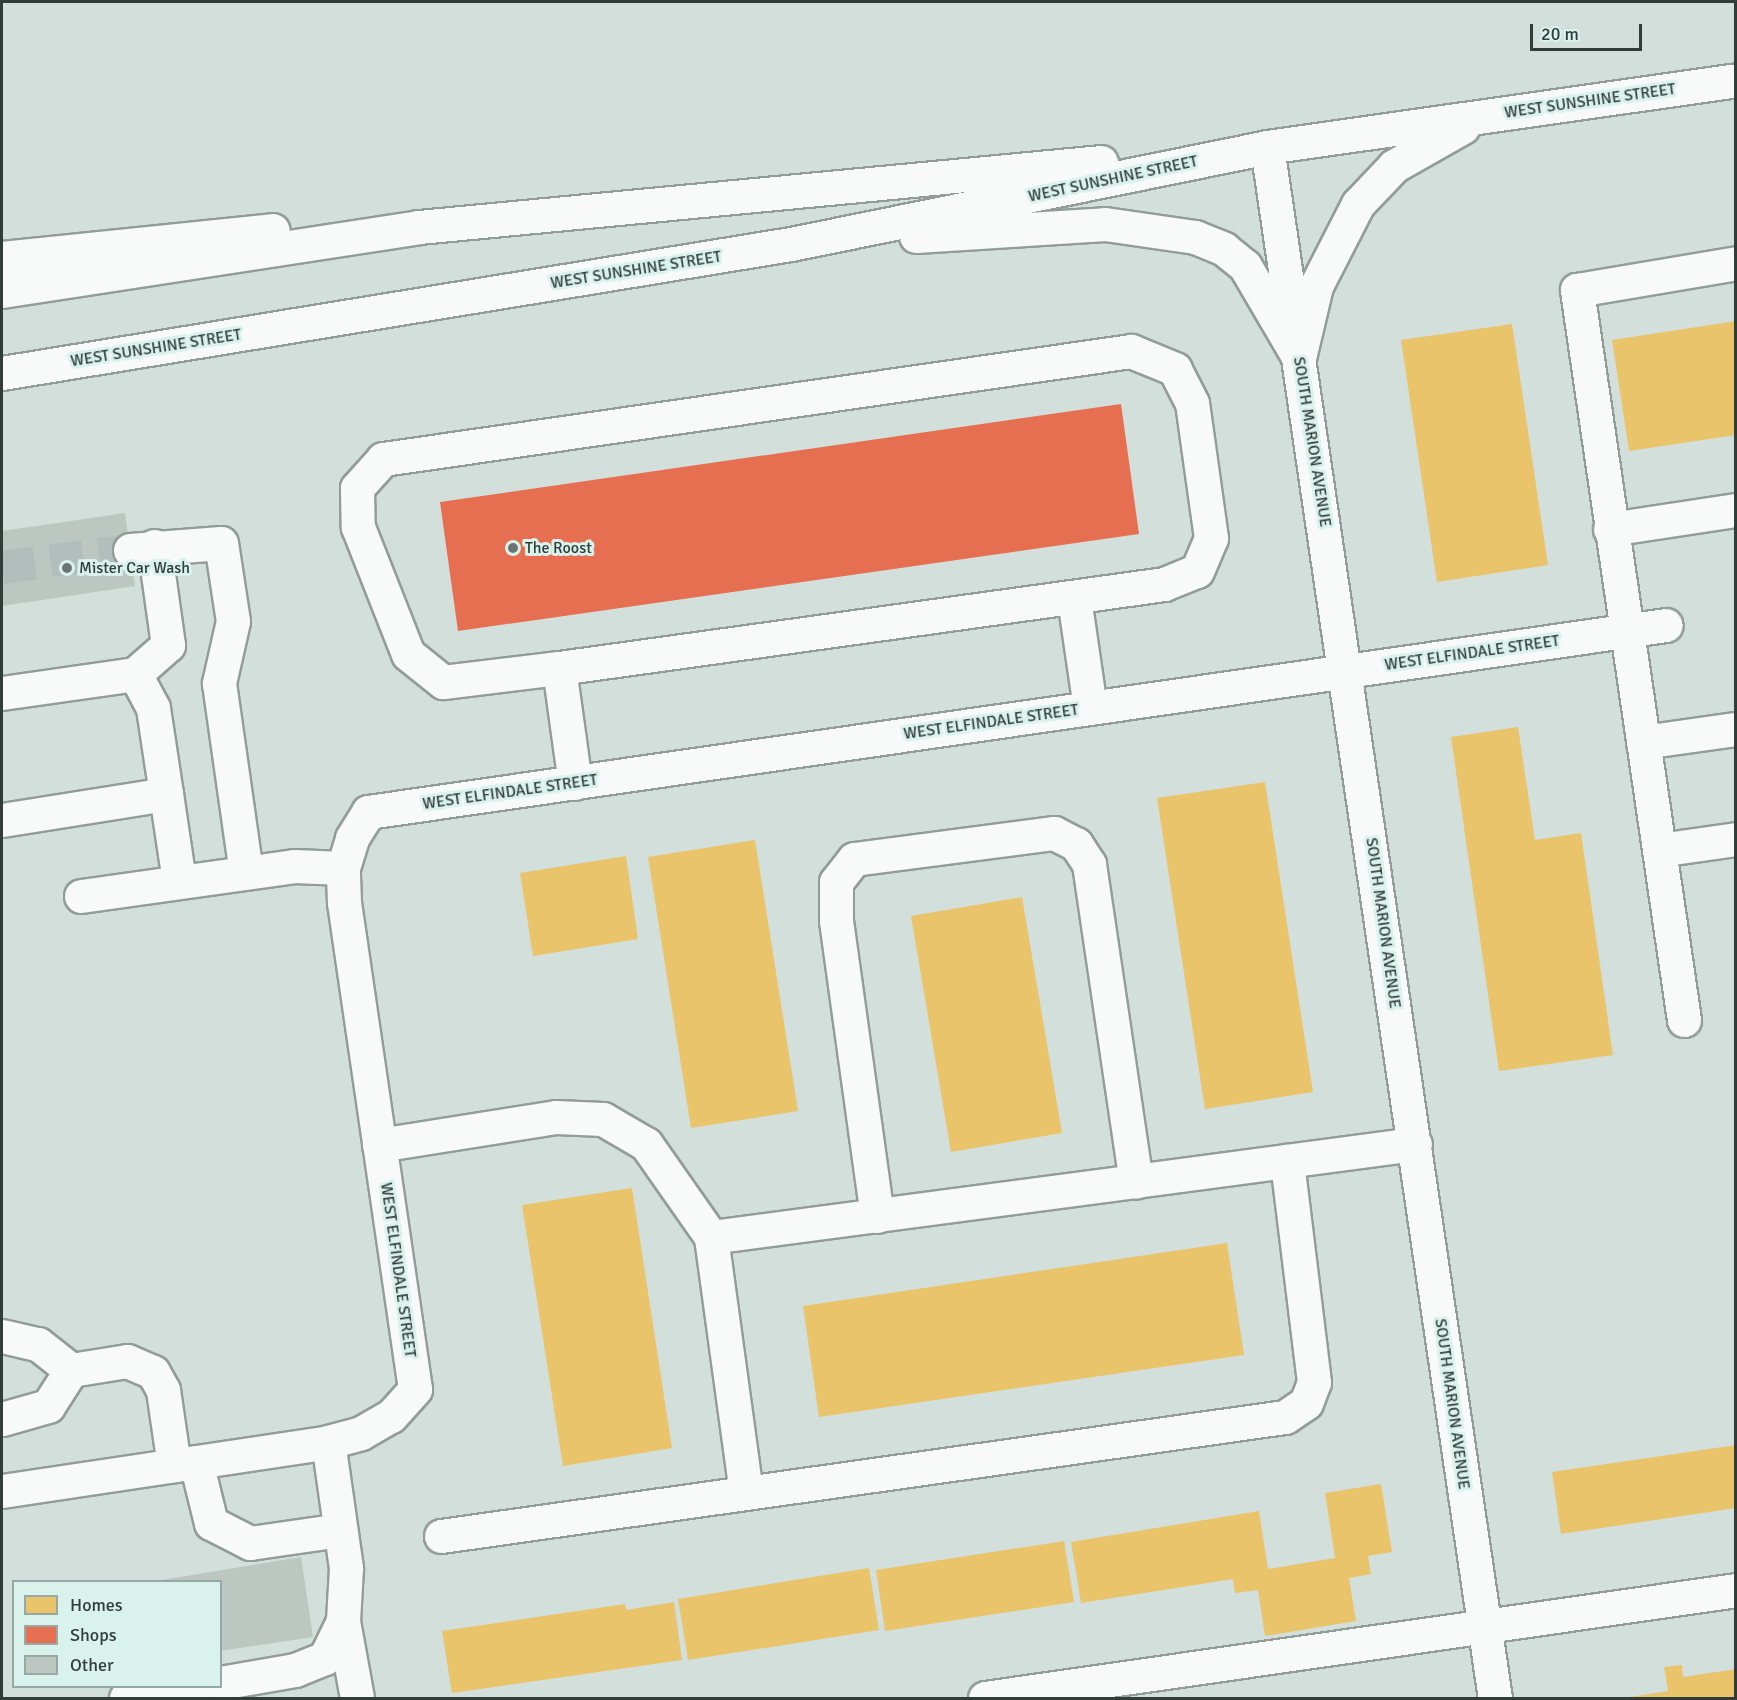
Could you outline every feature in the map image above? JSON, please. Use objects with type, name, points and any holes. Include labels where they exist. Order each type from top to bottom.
[{"type":"street","name":"WEST SUNSHINE STREET","points":[[2,291],[419,227],[1267,147],[1736,80]]},
{"type":"street","points":[[1299,358],[1316,286],[1358,204],[1394,166],[1486,116]]},
{"type":"street","name":"WEST SUNSHINE STREET","points":[[2,373],[792,244],[1267,147]]},
{"type":"street","name":"SOUTH MARION AVENUE","points":[[1267,147],[1346,671],[1495,1698]]},
{"type":"street","points":[[792,244],[1105,224],[1159,228],[1224,249],[1245,266],[1299,358]]},
{"type":"street","points":[[2,258],[252,230],[419,227]]},
{"type":"street","points":[[1684,1020],[1610,529],[1577,290],[1736,263]]},
{"type":"street","points":[[1131,351],[1175,369],[1191,403],[1211,538],[1197,571],[1164,584],[1074,598],[559,668],[443,682],[408,654],[358,527],[357,488],[383,459],[1131,351]]},
{"type":"street","points":[[1610,529],[1736,510]]},
{"type":"street","points":[[2,693],[135,674],[168,645],[142,548],[221,543],[233,621],[219,683],[246,872]]},
{"type":"street","points":[[1074,598],[1090,708]]},
{"type":"street","name":"WEST ELFINDALE STREET","points":[[2,1491],[328,1442],[360,1434],[391,1416],[415,1389],[379,1145],[343,868],[352,838],[368,812],[1666,625]]},
{"type":"street","points":[[559,668],[575,783]]},
{"type":"street","points":[[135,674],[153,708],[180,881]]},
{"type":"street","points":[[1643,742],[1736,729]]},
{"type":"street","points":[[2,820],[166,794]]},
{"type":"street","points":[[877,1216],[836,920],[836,882],[854,860],[1054,833],[1076,844],[1089,864],[1136,1182]]},
{"type":"street","points":[[1659,850],[1736,839]]},
{"type":"street","points":[[81,896],[294,866],[343,868]]},
{"type":"street","points":[[379,1145],[556,1117],[603,1119],[646,1144],[711,1238],[746,1493]]},
{"type":"street","points":[[711,1238],[1415,1144]]},
{"type":"street","points":[[441,1536],[1285,1417],[1306,1403],[1314,1383],[1287,1161]]},
{"type":"street","points":[[2,1336],[38,1344],[71,1370],[127,1361],[153,1372],[163,1390],[185,1464],[211,1524],[250,1543],[340,1530]]},
{"type":"street","points":[[2,1419],[48,1406],[71,1370]]},
{"type":"street","points":[[328,1442],[346,1568],[343,1621],[357,1698]]},
{"type":"street","points":[[985,1698],[1736,1590]]},
{"type":"street","points":[[222,1683],[295,1670],[325,1658],[343,1621]]},
{"type":"street","points":[[126,1698],[185,1688]]},
{"type":"building: Homes","points":[[1736,321],[1736,435],[1629,451],[1612,340]]},
{"type":"building: Homes","points":[[1512,324],[1548,565],[1437,582],[1401,340]]},
{"type":"building: Homes","points":[[1518,727],[1535,840],[1581,833],[1613,1055],[1499,1071],[1451,737]]},
{"type":"building: Homes","points":[[1265,782],[1313,1092],[1205,1109],[1157,798]]},
{"type":"building: Homes","points":[[755,840],[798,1111],[691,1128],[648,857]]},
{"type":"building: Homes","points":[[626,856],[638,939],[533,956],[520,873]]},
{"type":"building: Homes","points":[[1022,897],[1062,1133],[951,1152],[911,916]]},
{"type":"building: Homes","points":[[632,1188],[672,1448],[563,1466],[522,1205]]},
{"type":"building: Homes","points":[[1227,1243],[1244,1355],[819,1417],[803,1306]]},
{"type":"building: Homes","points":[[1736,1445],[1736,1508],[1561,1534],[1552,1472]]},
{"type":"building: Homes","points":[[1381,1484],[1392,1552],[1368,1556],[1371,1574],[1349,1578],[1356,1621],[1265,1636],[1258,1590],[1235,1593],[1233,1579],[1081,1603],[1071,1542],[1259,1511],[1268,1569],[1335,1558],[1325,1493]]},
{"type":"building: Homes","points":[[1064,1541],[1074,1602],[885,1631],[876,1570]]},
{"type":"building: Homes","points":[[869,1568],[879,1630],[688,1660],[678,1599]]},
{"type":"building: Homes","points":[[674,1602],[682,1660],[452,1693],[442,1631],[625,1604],[626,1610]]},
{"type":"building: Homes","points":[[1682,1665],[1683,1677],[1736,1669],[1736,1698],[1623,1698],[1668,1691],[1664,1667]]},
{"type":"building: Shops","points":[[1121,404],[1139,534],[458,631],[440,502]]},
{"type":"building: Other","name":"Mister Car Wash","points":[[125,513],[135,586],[2,606],[2,531]]},
{"type":"building: Other","points":[[301,1557],[313,1637],[222,1651],[222,1580],[162,1580]]},
{"type":"tunnel","points":[[2,567],[130,550]]},
{"type":"place","name":"The Roost","points":[[513,548]]},
{"type":"place","name":"Mister Car Wash","points":[[67,568]]}]
